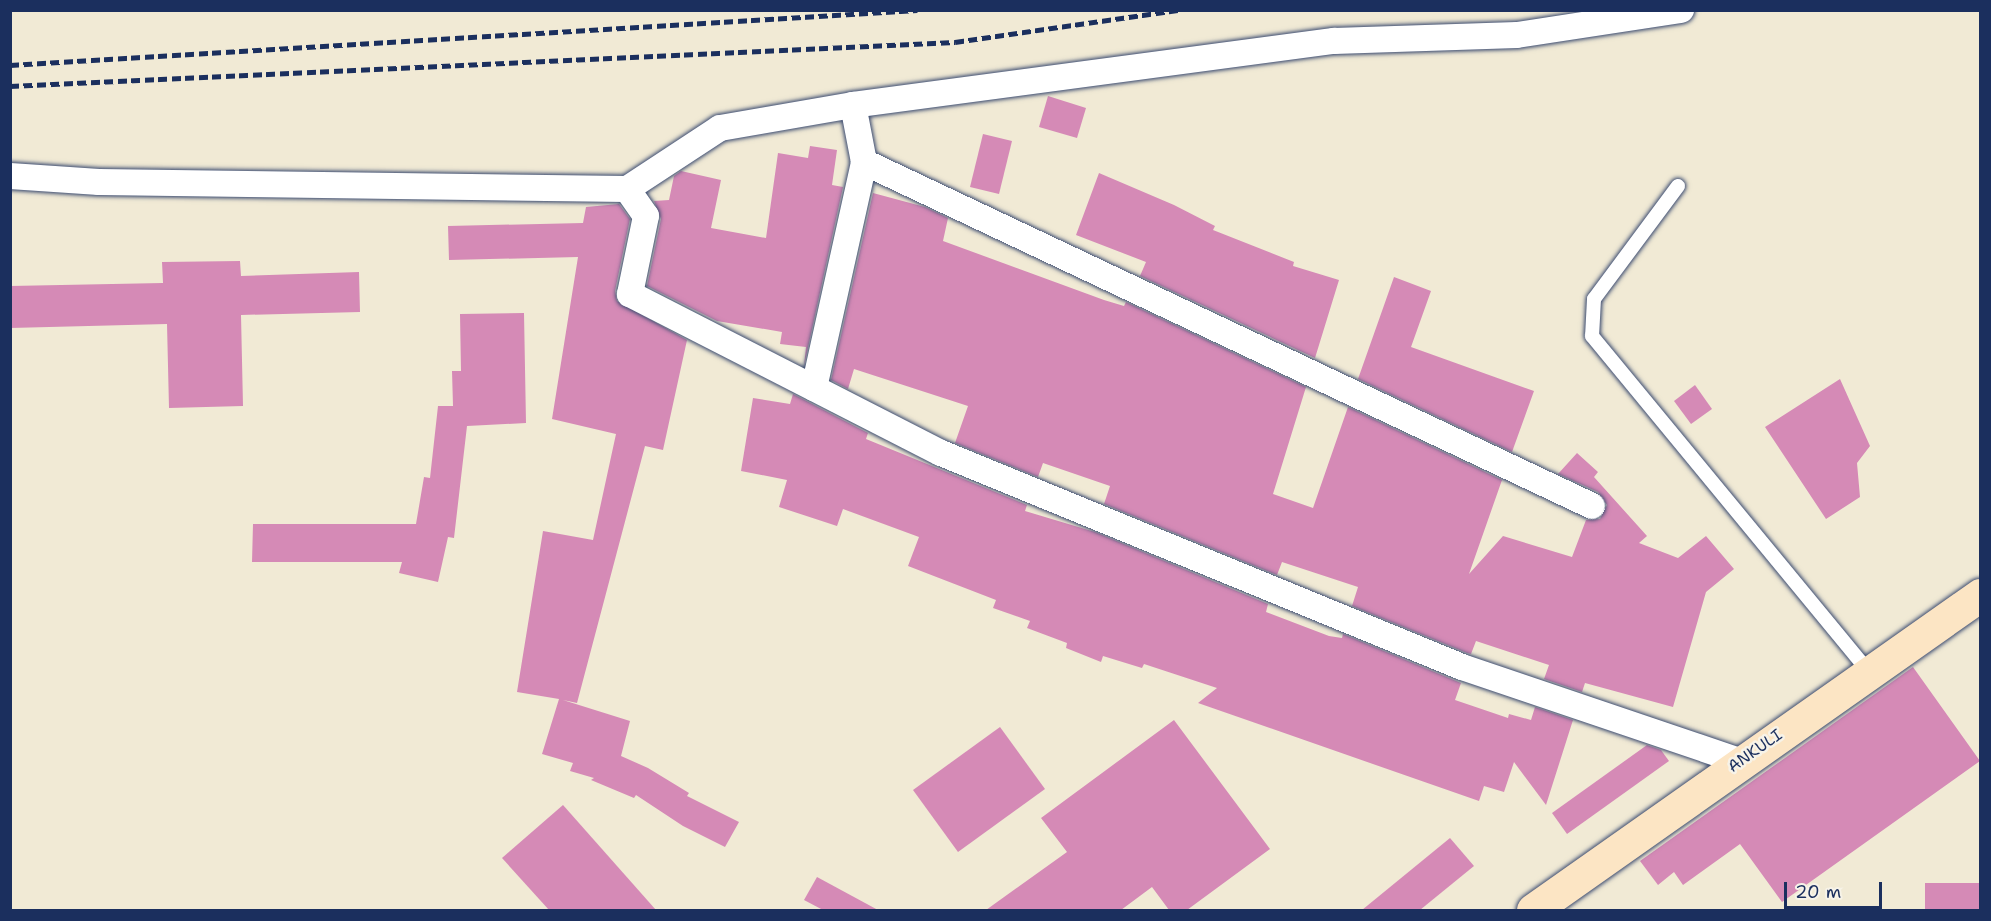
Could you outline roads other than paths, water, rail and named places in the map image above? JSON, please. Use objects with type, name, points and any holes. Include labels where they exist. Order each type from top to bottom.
[{"type":"main road","name":"ANKULI","points":[[1533,910],[1740,761],[1980,595]]},
{"type":"street","points":[[10,176],[99,182],[627,189],[720,128],[853,105],[1334,41],[1517,35],[1681,10]]},
{"type":"street","points":[[814,388],[864,162],[853,105]]},
{"type":"street","points":[[864,162],[1592,506]]},
{"type":"street","points":[[627,189],[646,216],[630,294],[941,453],[1462,666],[1740,761]]},
{"type":"lane","points":[[1678,186],[1594,299],[1592,336],[1869,672]]},
{"type":"railway","points":[[10,65],[917,10]]},
{"type":"railway","points":[[10,86],[955,42],[1178,10]]}]
